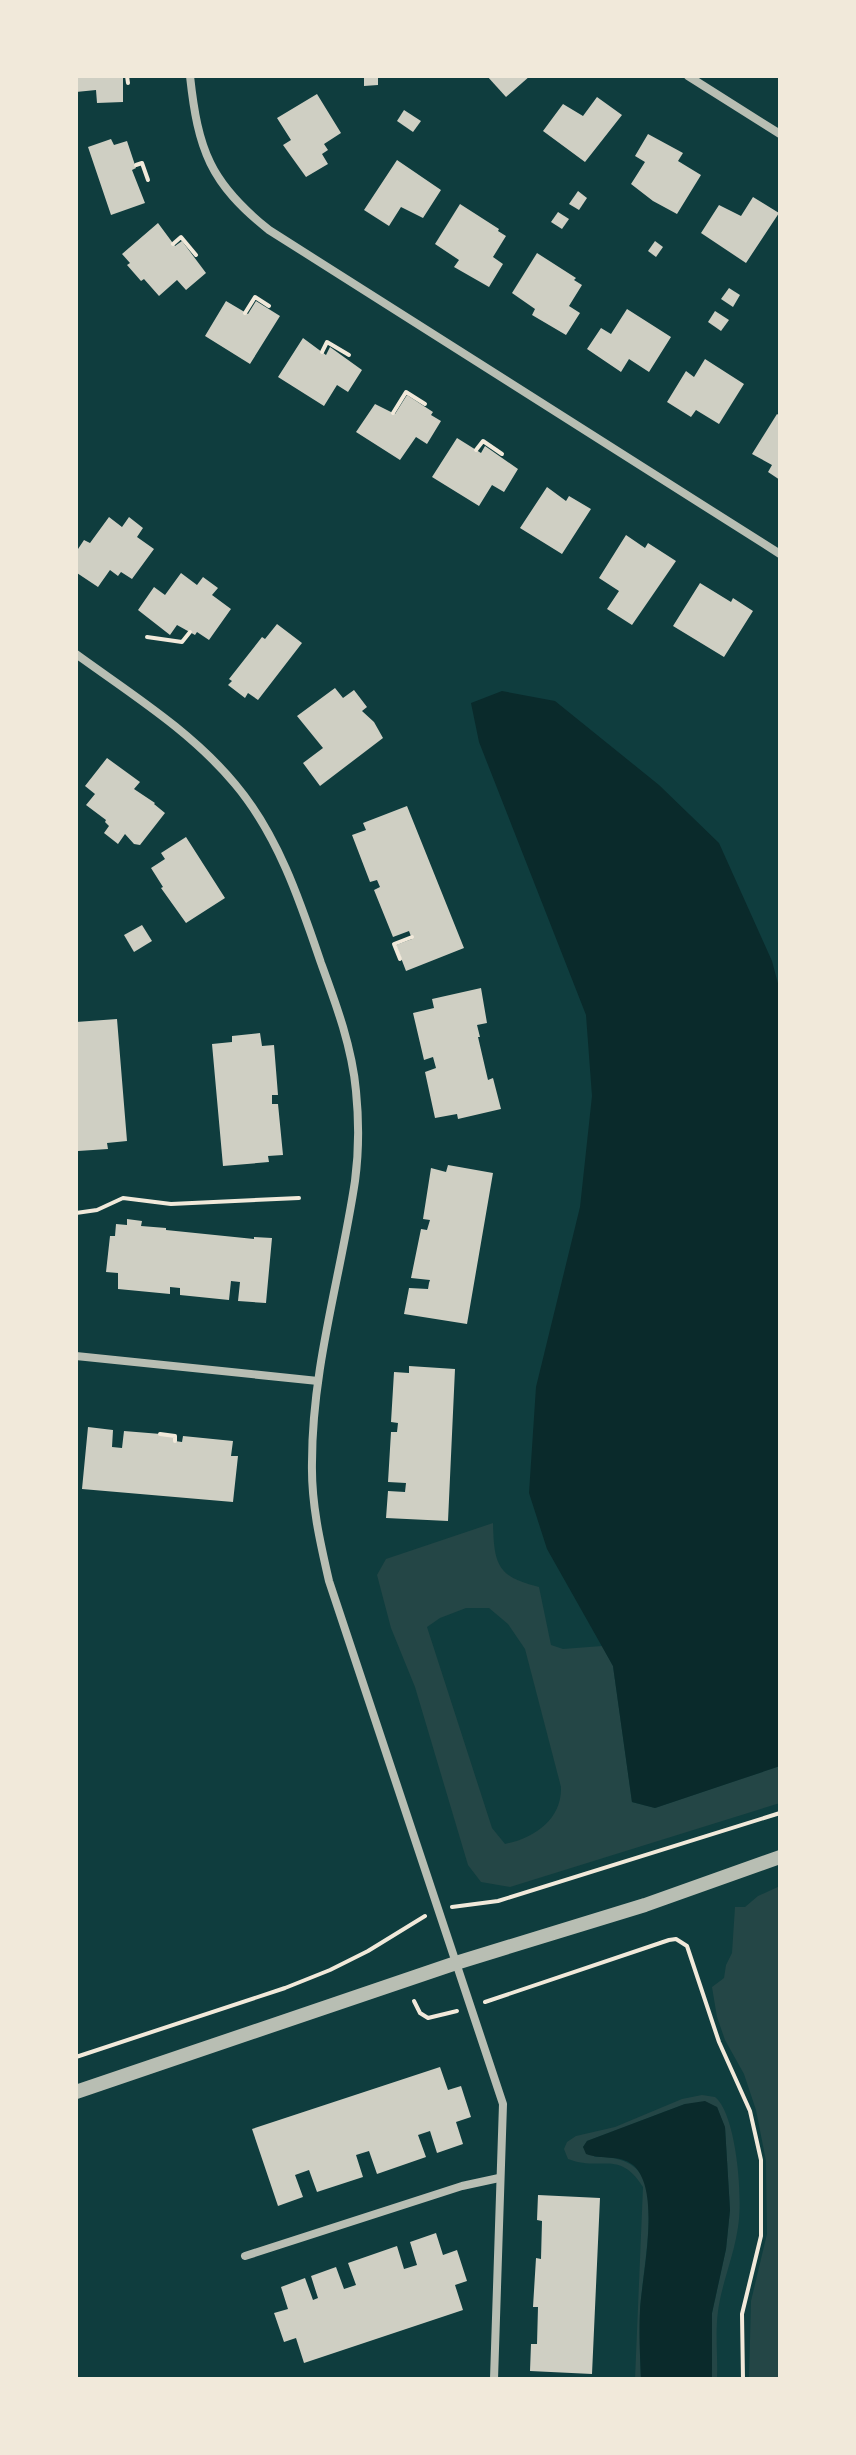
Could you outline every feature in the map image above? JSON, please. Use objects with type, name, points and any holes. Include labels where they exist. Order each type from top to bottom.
[{"type":"street","points":[[190,76],[200,141],[218,179],[240,208],[269,230],[780,554]]},
{"type":"street","points":[[688,76],[780,134]]},
{"type":"street","points":[[76,654],[192,741],[236,785],[271,838],[298,895],[347,1041],[356,1089],[358,1137],[354,1182],[318,1381],[311,1464],[316,1522],[329,1581],[503,2104],[494,2379]]},
{"type":"street","points":[[76,1356],[318,1381]]},
{"type":"street","points":[[76,2092],[456,1963],[645,1905],[780,1857]]},
{"type":"street","points":[[245,2256],[462,2186],[499,2178]]},
{"type":"path","points":[[127,76],[128,83]]},
{"type":"path","points":[[136,165],[142,163],[148,180]]},
{"type":"path","points":[[173,244],[181,237],[196,255]]},
{"type":"path","points":[[245,313],[255,297],[269,306]]},
{"type":"path","points":[[322,352],[327,342],[349,355]]},
{"type":"path","points":[[393,413],[406,392],[425,404]]},
{"type":"path","points":[[476,450],[483,441],[502,454]]},
{"type":"path","points":[[147,637],[182,642],[190,632]]},
{"type":"path","points":[[400,959],[394,944],[412,937]]},
{"type":"path","points":[[76,1213],[97,1210],[123,1198],[171,1204],[299,1198]]},
{"type":"path","points":[[160,1434],[175,1436],[175,1441]]},
{"type":"path","points":[[457,1905],[498,1901],[780,1813]]},
{"type":"path","points":[[76,2057],[319,1975],[368,1951],[420,1917]]},
{"type":"path","points":[[487,2001],[669,1940],[676,1939],[687,1946],[719,2042],[750,2111],[761,2160],[761,2236],[742,2314],[743,2379]]},
{"type":"path","points":[[414,2001],[424,2017],[445,2015]]},
{"type":"shaded area","points":[[502,691],[555,701],[659,785],[719,843],[772,961],[780,991],[780,1766],[655,1808],[632,1802],[613,1666],[547,1549],[529,1493],[536,1387],[580,1207],[592,1096],[586,1015],[479,742],[471,703]]},
{"type":"shaded area","points":[[493,1523],[495,1549],[501,1567],[514,1579],[539,1587],[551,1645],[563,1649],[602,1646],[613,1666],[632,1802],[655,1808],[780,1766],[780,1803],[510,1887],[481,1882],[468,1865],[415,1687],[391,1628],[377,1575],[386,1559]],"holes":[[[466,1608],[489,1608],[508,1624],[525,1649],[561,1787],[552,1818],[527,1837],[505,1844],[492,1828],[427,1627]]]},
{"type":"shaded area","points":[[780,1886],[780,2379],[749,2379],[751,2301],[767,2234],[766,2161],[756,2110],[744,2074],[725,2040],[712,1987],[724,1978],[732,1953],[735,1907],[745,1907],[758,1896]]},
{"type":"shaded area","points":[[702,2095],[715,2097],[723,2107],[733,2139],[739,2179],[738,2227],[718,2311],[717,2379],[712,2379],[712,2313],[726,2249],[730,2210],[725,2128],[717,2107],[685,2104],[587,2141],[583,2147],[595,2157],[625,2161],[637,2170],[645,2183],[649,2212],[640,2311],[641,2379],[635,2379],[643,2187],[626,2168],[568,2159],[564,2149],[567,2142],[576,2136],[615,2127],[682,2099]]},
{"type":"shaded area","points":[[705,2101],[717,2107],[725,2127],[730,2210],[726,2249],[712,2313],[712,2379],[641,2379],[640,2319],[648,2234],[647,2193],[642,2177],[633,2165],[622,2159],[586,2154],[583,2147],[587,2141],[685,2104]]},
{"type":"building","points":[[76,76],[123,76],[123,102],[97,103],[96,90],[76,92]]},
{"type":"building","points":[[364,76],[378,76],[378,85],[364,86]]},
{"type":"building","points":[[487,76],[530,76],[506,97]]},
{"type":"building","points":[[317,94],[341,133],[324,144],[328,150],[322,154],[328,164],[306,177],[283,145],[291,140],[277,118]]},
{"type":"building","points":[[597,97],[622,115],[585,162],[543,131],[563,104],[583,116]]},
{"type":"building","points":[[404,110],[421,121],[413,132],[397,121]]},
{"type":"building","points":[[648,134],[683,153],[678,161],[701,175],[677,214],[631,184],[645,162],[635,156]]},
{"type":"building","points":[[111,139],[114,145],[127,141],[136,168],[132,170],[145,203],[111,215],[88,147]]},
{"type":"building","points":[[397,160],[441,190],[423,218],[401,207],[389,226],[364,210]]},
{"type":"building","points":[[578,191],[587,198],[579,210],[569,204]]},
{"type":"building","points":[[753,197],[779,213],[746,263],[701,233],[719,205],[741,216]]},
{"type":"building","points":[[460,204],[506,236],[493,257],[503,264],[489,287],[454,267],[459,260],[435,244]]},
{"type":"building","points":[[558,212],[569,219],[562,229],[551,222]]},
{"type":"building","points":[[158,223],[175,246],[182,241],[206,273],[186,290],[177,280],[159,296],[144,279],[141,281],[122,254]]},
{"type":"building","points":[[655,241],[663,247],[656,257],[648,251]]},
{"type":"building","points":[[537,253],[582,285],[569,306],[580,313],[566,335],[532,315],[535,309],[512,293]]},
{"type":"building","points":[[729,288],[740,295],[733,307],[721,299]]},
{"type":"building","points":[[226,301],[248,314],[256,301],[280,316],[250,364],[205,336]]},
{"type":"building","points":[[627,309],[671,337],[649,372],[629,359],[621,372],[587,349],[601,328],[611,334]]},
{"type":"building","points":[[715,311],[729,320],[721,331],[708,322]]},
{"type":"building","points":[[303,338],[326,355],[330,347],[362,370],[348,392],[337,385],[324,406],[278,377]]},
{"type":"building","points":[[705,359],[744,384],[719,424],[696,410],[691,417],[667,402],[686,371],[694,377]]},
{"type":"building","points":[[407,395],[441,421],[427,444],[416,437],[400,460],[356,432],[375,404],[395,414]]},
{"type":"building","points":[[777,414],[780,416],[780,480],[768,472],[772,465],[752,454]]},
{"type":"building","points":[[457,438],[481,453],[485,446],[518,469],[504,492],[492,485],[479,506],[432,477]]},
{"type":"building","points":[[547,487],[566,501],[569,496],[591,509],[562,554],[520,528]]},
{"type":"building","points":[[109,517],[122,527],[129,517],[143,528],[137,537],[154,549],[132,579],[121,572],[118,576],[110,570],[98,587],[77,573],[76,552],[84,540],[90,543]]},
{"type":"building","points":[[626,535],[645,548],[648,543],[676,561],[632,625],[607,609],[619,591],[599,578]]},
{"type":"building","points":[[181,573],[197,585],[203,577],[218,588],[212,595],[231,609],[209,640],[177,625],[170,635],[138,610],[154,587],[165,595]]},
{"type":"building","points":[[700,583],[753,611],[724,657],[673,626]]},
{"type":"building","points":[[277,624],[302,643],[258,700],[248,693],[245,698],[228,685],[232,681],[229,679],[262,637],[265,639]]},
{"type":"building","points":[[335,688],[343,698],[354,690],[367,707],[362,711],[374,722],[383,738],[320,786],[303,763],[323,748],[297,716]]},
{"type":"building","points":[[107,758],[140,782],[134,789],[165,813],[140,845],[134,844],[125,834],[118,844],[104,833],[109,826],[106,820],[86,805],[95,794],[85,786]]},
{"type":"building","points":[[407,806],[464,948],[406,971],[396,945],[412,939],[409,931],[393,937],[374,890],[380,887],[377,880],[370,882],[352,835],[366,830],[363,823]]},
{"type":"building","points":[[186,837],[225,898],[186,923],[151,868],[165,859],[161,853]]},
{"type":"building","points":[[142,925],[152,941],[134,952],[124,935]]},
{"type":"building","points":[[481,988],[487,1023],[477,1025],[478,1037],[488,1080],[493,1078],[501,1109],[458,1119],[457,1114],[435,1118],[425,1072],[436,1068],[433,1057],[424,1060],[413,1013],[434,1008],[432,999]]},
{"type":"building","points":[[117,1019],[127,1141],[107,1143],[108,1149],[78,1151],[76,1022]]},
{"type":"building","points":[[260,1033],[262,1046],[274,1045],[278,1095],[272,1095],[272,1104],[278,1104],[283,1155],[268,1156],[269,1162],[223,1166],[212,1044],[232,1042],[232,1036]]},
{"type":"building","points":[[448,1165],[493,1173],[467,1324],[404,1314],[409,1288],[428,1289],[430,1280],[411,1278],[421,1229],[427,1230],[430,1220],[423,1219],[431,1168],[446,1172]]},
{"type":"building","points":[[127,1219],[142,1221],[141,1226],[166,1230],[272,1238],[266,1303],[238,1301],[240,1282],[231,1281],[229,1300],[180,1295],[180,1288],[170,1287],[170,1294],[118,1289],[118,1273],[106,1272],[110,1236],[115,1236],[116,1224],[127,1225]]},
{"type":"building","points":[[409,1366],[455,1369],[448,1521],[386,1518],[388,1491],[405,1492],[406,1483],[388,1482],[391,1432],[397,1432],[398,1423],[391,1422],[394,1372],[409,1373]]},
{"type":"building","points":[[88,1427],[113,1430],[112,1447],[122,1448],[124,1431],[173,1435],[175,1441],[182,1442],[183,1436],[233,1441],[231,1456],[238,1456],[233,1502],[82,1489]]},
{"type":"building","points":[[440,2067],[448,2090],[461,2086],[471,2117],[456,2122],[463,2144],[437,2153],[430,2131],[418,2135],[426,2157],[377,2174],[369,2151],[356,2155],[363,2177],[317,2192],[309,2170],[295,2175],[303,2197],[278,2206],[252,2129]]},
{"type":"building","points":[[538,2195],[600,2198],[592,2374],[530,2371],[531,2344],[537,2344],[538,2307],[533,2307],[536,2258],[541,2259],[542,2221],[537,2220]]},
{"type":"building","points":[[436,2233],[443,2255],[457,2250],[467,2281],[455,2285],[463,2310],[304,2363],[296,2338],[284,2342],[274,2313],[288,2309],[281,2287],[305,2278],[313,2300],[318,2298],[311,2276],[336,2267],[344,2289],[356,2285],[348,2263],[397,2246],[404,2269],[417,2265],[410,2242]]}]
